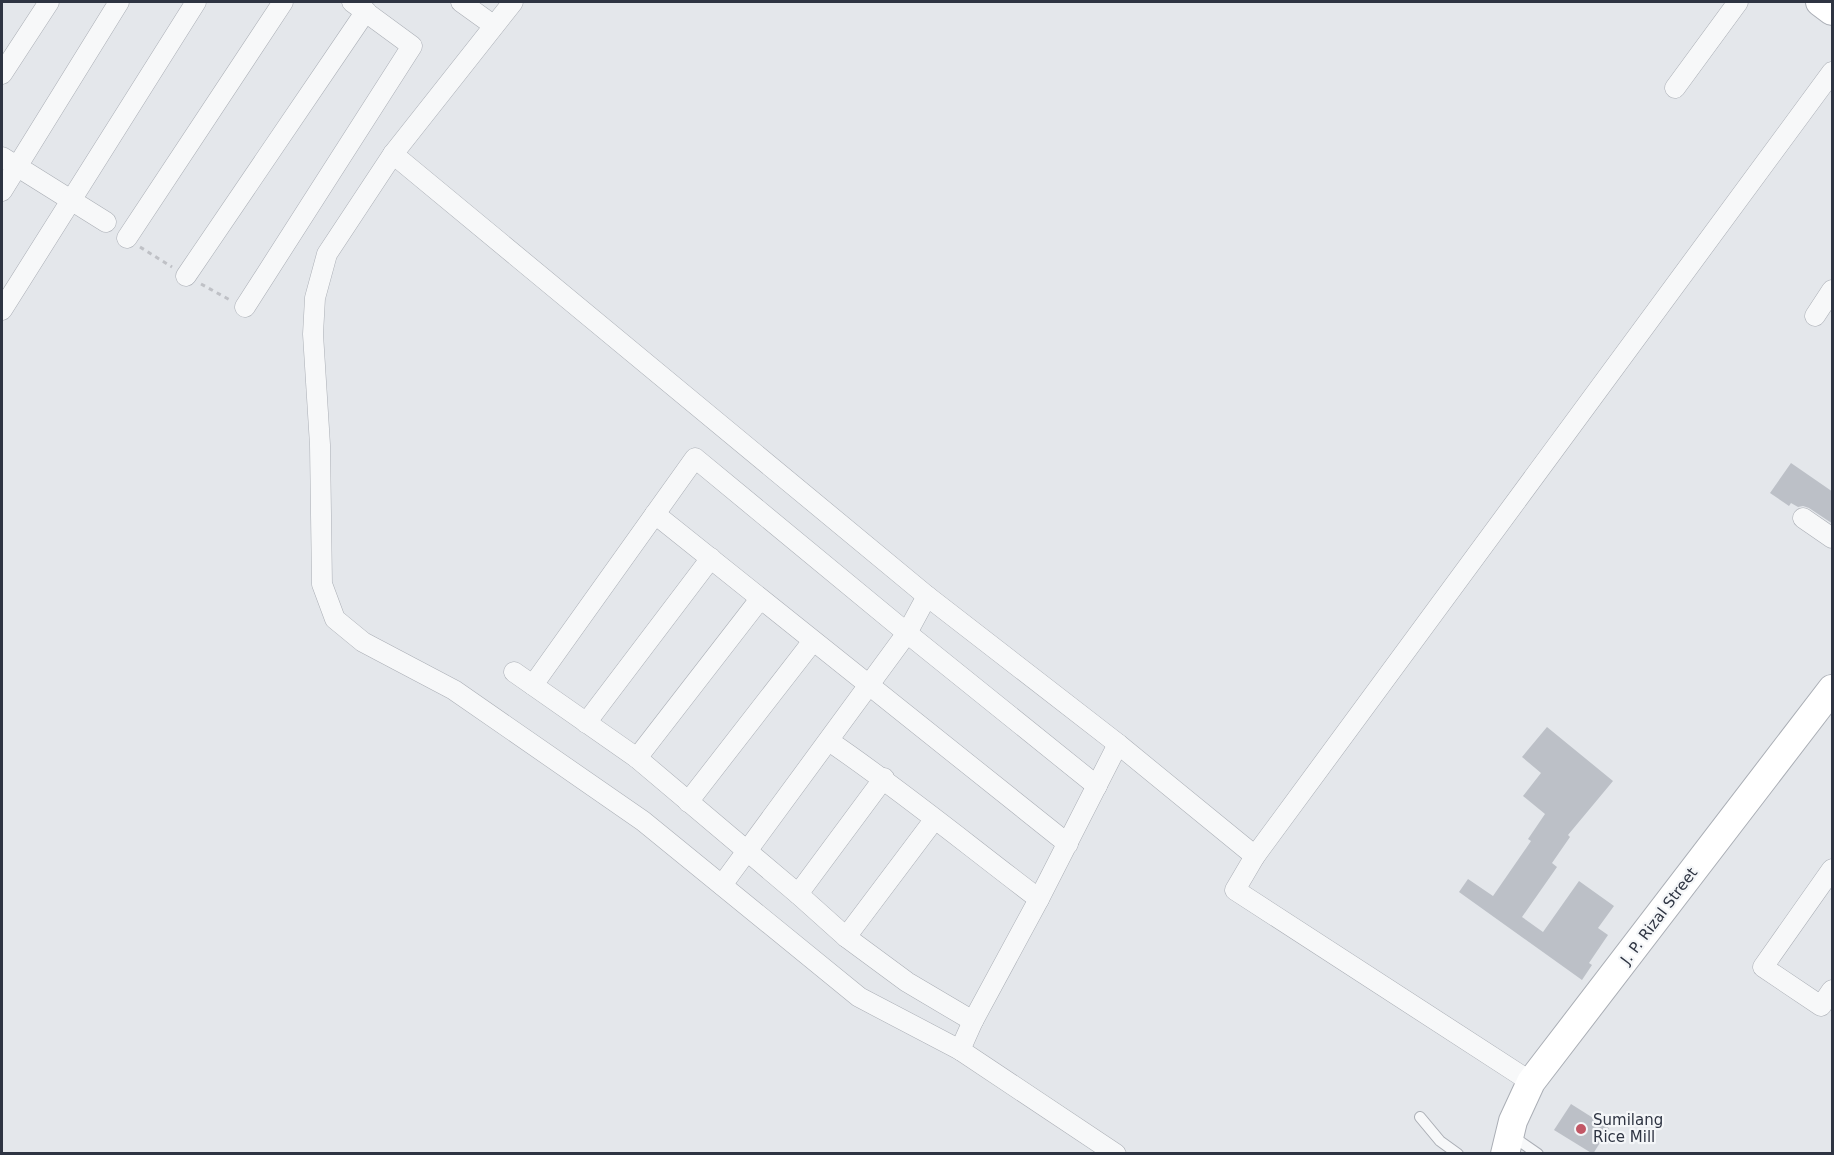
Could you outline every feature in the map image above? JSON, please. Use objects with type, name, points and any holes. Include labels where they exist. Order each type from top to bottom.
[{"type":"main road","points":[[1820,2],[1833,10]]},
{"type":"main road","name":"J. P. Rizal Street","points":[[1507,1144],[1513,1121],[1531,1082],[1833,689]]},
{"type":"street","points":[[2,74],[49,2]]},
{"type":"street","points":[[2,191],[9,162],[118,2]]},
{"type":"street","points":[[2,310],[196,2]]},
{"type":"street","points":[[127,238],[283,2]]},
{"type":"street","points":[[461,2],[493,25]]},
{"type":"street","points":[[513,2],[393,154],[327,254],[315,297],[313,334],[320,446],[322,584],[335,618],[363,642],[454,690],[643,821],[859,997],[960,1050],[1116,1154]]},
{"type":"street","points":[[1675,88],[1738,2]]},
{"type":"street","points":[[186,276],[359,6],[412,46],[245,308]]},
{"type":"street","points":[[1531,1082],[1235,890],[1255,856],[1833,72]]},
{"type":"street","points":[[393,154],[927,596],[1118,744],[1255,856]]},
{"type":"street","points":[[9,162],[106,222]]},
{"type":"street","points":[[1815,316],[1833,290]]},
{"type":"street","points":[[533,685],[695,458],[1097,786]]},
{"type":"street","points":[[655,514],[1068,844]]},
{"type":"street","points":[[1803,518],[1833,538]]},
{"type":"street","points":[[586,723],[711,558]]},
{"type":"street","points":[[722,885],[907,633],[927,596]]},
{"type":"street","points":[[637,758],[760,599]]},
{"type":"street","points":[[688,802],[813,641]]},
{"type":"street","points":[[514,672],[637,758],[846,937],[907,982],[973,1021]]},
{"type":"street","points":[[829,741],[884,778],[934,820],[1039,899]]},
{"type":"street","points":[[960,1050],[1118,744]]},
{"type":"street","points":[[798,894],[884,778]]},
{"type":"street","points":[[846,937],[934,820]]},
{"type":"street","points":[[1833,868],[1763,967],[1821,1006],[1833,990]]},
{"type":"lane","points":[[1419,1117],[1440,1141],[1458,1154]]},
{"type":"lane","points":[[1507,1144],[1538,1154]]},
{"type":"building","points":[[1791,463],[1833,492],[1833,524],[1809,508],[1798,507],[1791,503],[1789,506],[1770,493]]},
{"type":"building","points":[[1547,727],[1613,781],[1568,835],[1570,837],[1552,863],[1557,867],[1522,917],[1543,932],[1579,881],[1614,906],[1598,928],[1608,935],[1589,963],[1592,965],[1582,980],[1459,892],[1468,879],[1493,896],[1531,841],[1528,839],[1545,814],[1523,796],[1541,773],[1522,757]]},
{"type":"building","name":"Sumilang Rice Mill","points":[[1571,1104],[1609,1128],[1593,1154],[1554,1130]]},
{"type":"place","name":"Sumilang Rice Mill","points":[[1581,1129]]}]
